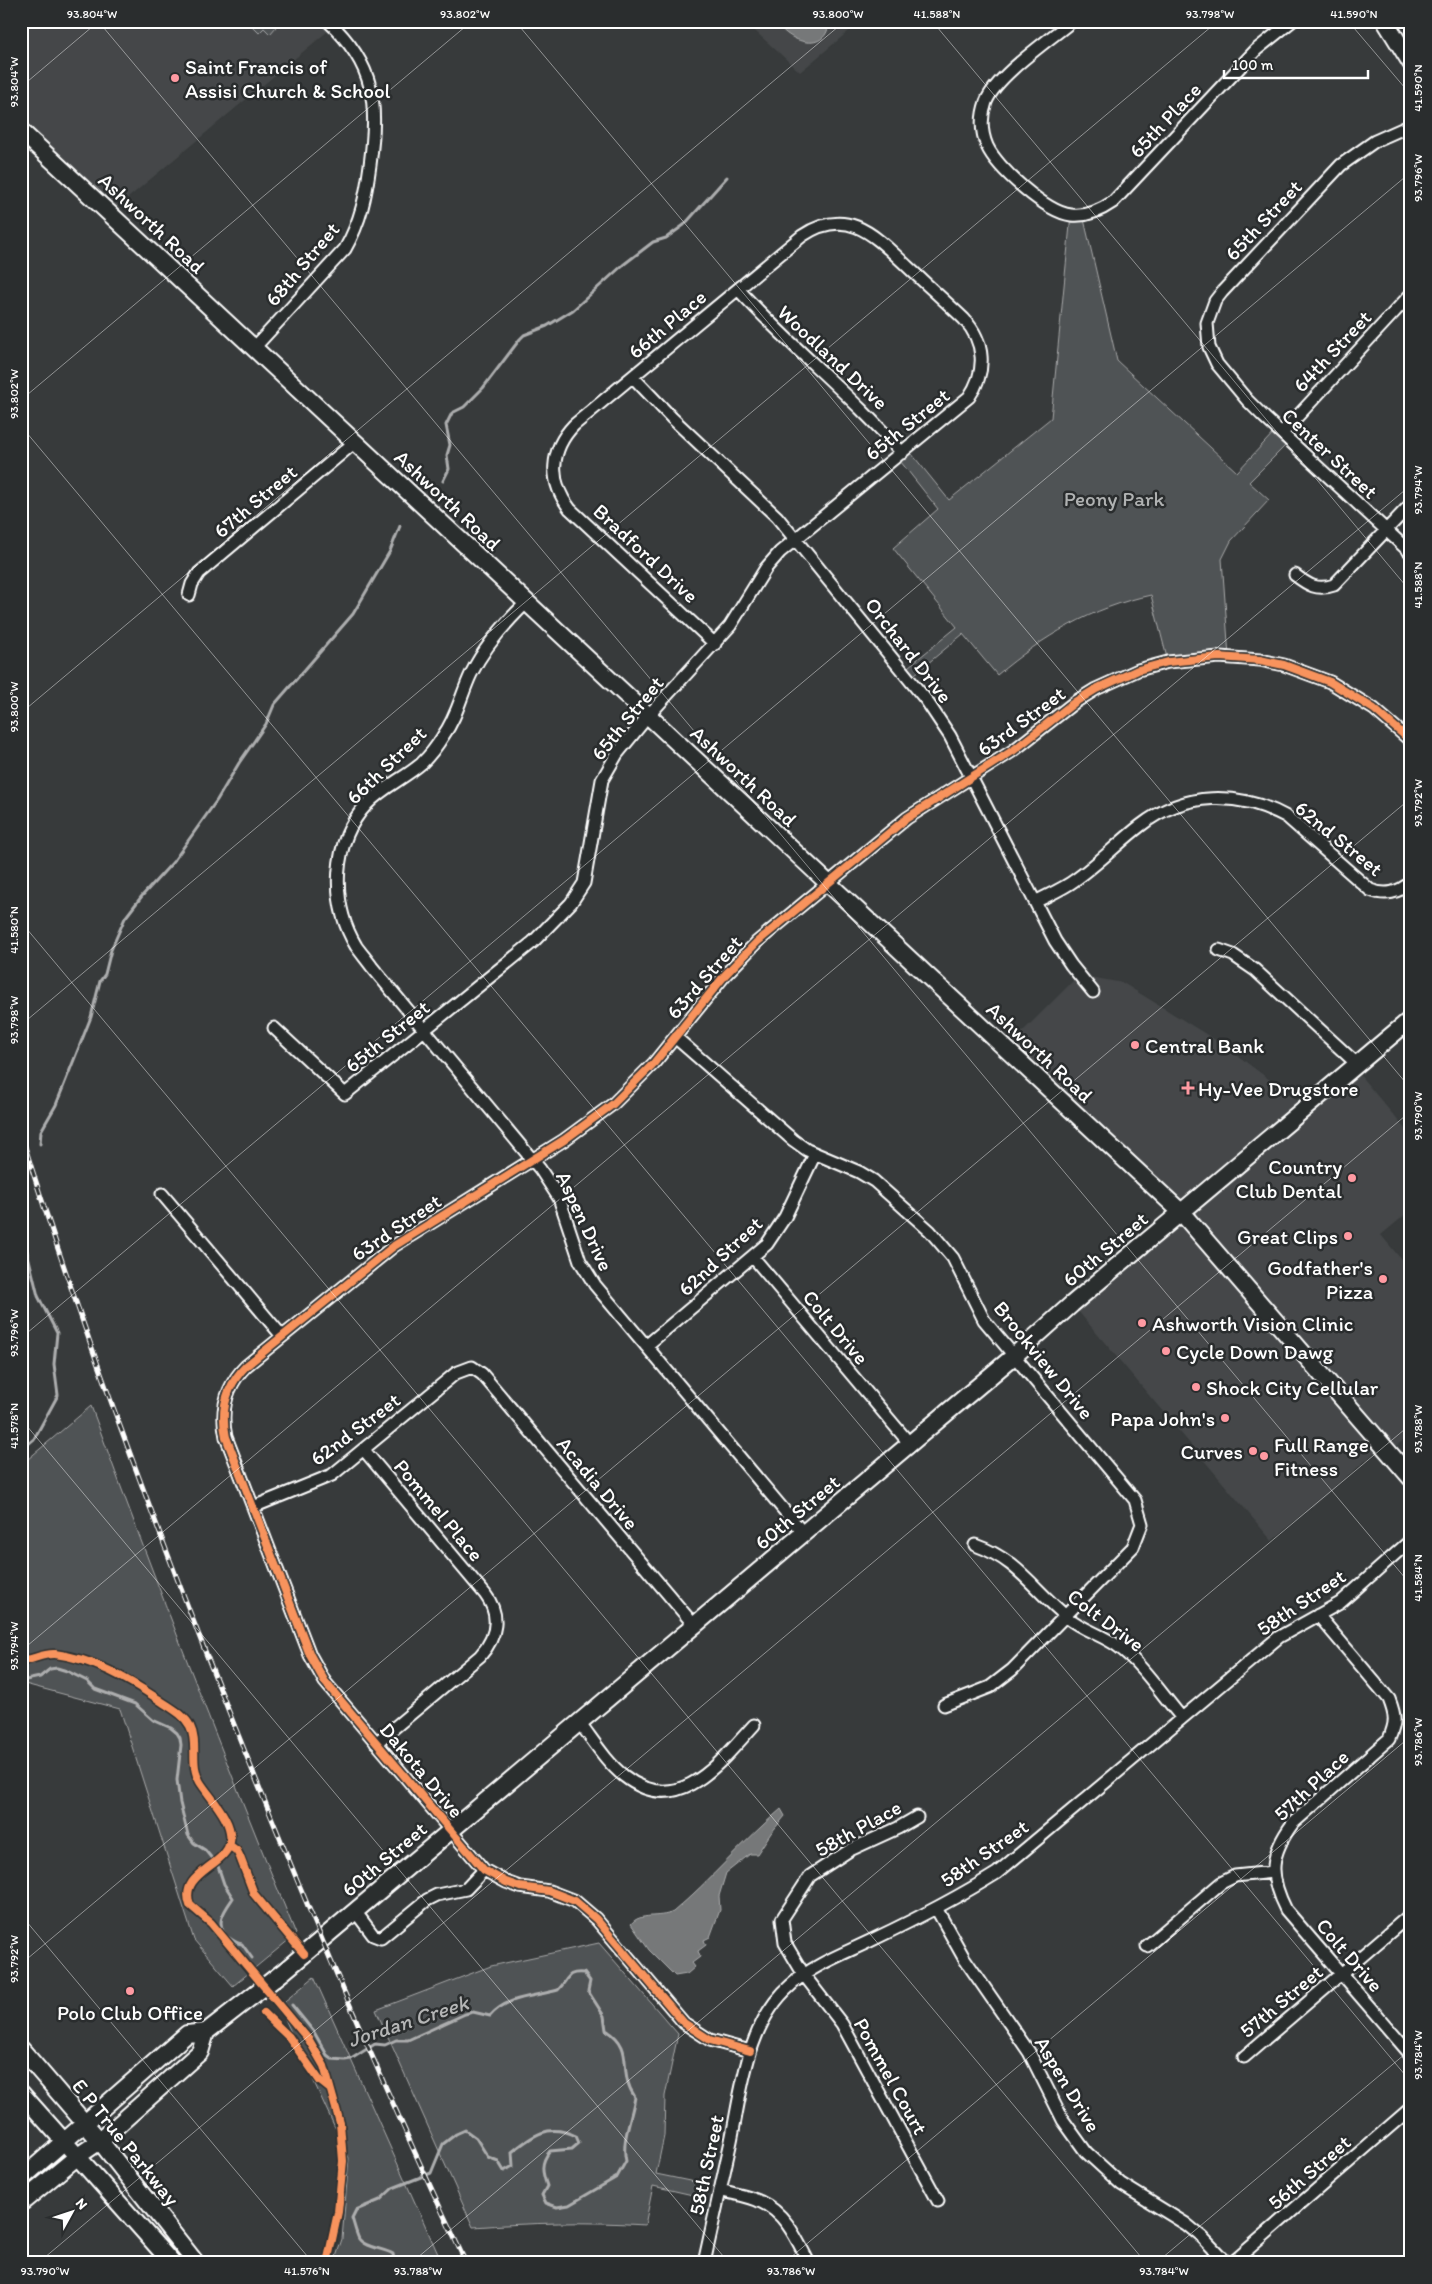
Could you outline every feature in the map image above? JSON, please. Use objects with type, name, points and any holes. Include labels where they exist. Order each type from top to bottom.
[{"type":"main road","points":[[1385,21],[1411,63]]},
{"type":"main road","name":"Ashworth Road","points":[[21,131],[1181,1212],[1411,1478]]},
{"type":"main road","name":"60th Street","points":[[21,2179],[186,2034],[206,2032],[283,1972],[355,1912],[1411,1019]]},
{"type":"main road","points":[[21,2203],[78,2156],[100,2141],[200,2052],[206,2032]]},
{"type":"main road","name":"E P True Parkway","points":[[21,2049],[86,2123],[196,2263]]},
{"type":"main road","name":"E P True Parkway","points":[[21,2093],[172,2263]]},
{"type":"street","name":"68th Street","points":[[254,348],[334,261],[354,233],[366,196],[374,135],[373,92],[358,57],[328,21]]},
{"type":"street","name":"65th Place","points":[[1072,21],[999,82],[986,101],[982,124],[986,145],[992,156],[1039,200],[1059,212],[1083,215],[1104,209],[1119,197],[1256,50],[1292,21]]},
{"type":"street","name":"65th Street","points":[[1227,376],[1214,358],[1207,335],[1208,323],[1215,302],[1341,165],[1376,141],[1411,125]]},
{"type":"street","name":"65th Street","points":[[274,1028],[345,1094],[533,942],[571,903],[584,882],[602,780],[617,754],[648,716],[730,626],[766,568],[796,538],[961,405],[975,388],[981,371],[982,354],[975,333],[964,319],[873,235],[859,227],[844,224]]},
{"type":"street","name":"66th Place","points":[[557,486],[554,467],[556,454],[566,433],[811,230],[823,225],[844,224]]},
{"type":"street","name":"Woodland Drive","points":[[738,289],[777,331],[859,406],[902,453]]},
{"type":"street","name":"64th Street","points":[[1282,433],[1411,294]]},
{"type":"street","name":"Center Street","points":[[1227,376],[1246,400],[1411,553]]},
{"type":"street","name":"Orchard Drive","points":[[633,377],[672,418],[777,517],[796,538],[939,718],[1063,955],[1093,992]]},
{"type":"street","name":"67th Street","points":[[189,595],[192,584],[199,573],[355,442]]},
{"type":"street","name":"Bradford Drive","points":[[557,486],[570,508],[715,644]]},
{"type":"street","points":[[1295,575],[1310,586],[1318,588],[1334,585],[1411,504]]},
{"type":"street","name":"66th Street","points":[[344,917],[338,879],[340,859],[349,832],[366,805],[394,781],[421,763],[437,746],[450,727],[471,675],[488,644],[527,602]]},
{"type":"street","name":"63rd Street","points":[[232,1384],[246,1366],[394,1246],[564,1140],[613,1104],[635,1084],[739,959],[907,818],[1014,750],[1075,702],[1096,689],[1138,670],[1168,662],[1194,658],[1238,657],[1267,661],[1307,672],[1351,693],[1374,709],[1411,741]]},
{"type":"street","name":"62nd Street","points":[[1035,902],[1074,881],[1155,815],[1188,801],[1206,798],[1242,800],[1271,809],[1287,817],[1370,890],[1388,894],[1396,892],[1411,882]]},
{"type":"street","name":"Aspen Drive","points":[[344,917],[356,946],[532,1160],[559,1198],[580,1261],[595,1285],[804,1534]]},
{"type":"street","points":[[1219,950],[1233,955],[1255,970],[1357,1064]]},
{"type":"street","name":"Brookview Drive","points":[[675,1037],[792,1140],[815,1154],[850,1168],[874,1181],[930,1231],[953,1258],[984,1320],[1135,1500],[1142,1524],[1133,1547],[1012,1670],[990,1687],[944,1705]]},
{"type":"street","name":"62nd Street","points":[[646,1346],[753,1257],[778,1230],[815,1154]]},
{"type":"street","points":[[162,1194],[282,1336]]},
{"type":"street","name":"Colt Drive","points":[[753,1257],[910,1444]]},
{"type":"street","name":"62nd Street","points":[[253,1507],[332,1475],[456,1373],[472,1367]]},
{"type":"street","name":"Acadia Drive","points":[[472,1367],[482,1374],[694,1625]]},
{"type":"street","name":"Dakota Drive","points":[[232,1384],[225,1399],[223,1425],[253,1507],[317,1668],[325,1682],[484,1870],[520,1887],[549,1891],[575,1901],[596,1919],[684,2023],[710,2040],[750,2051]]},
{"type":"street","name":"Pommel Place","points":[[364,1450],[485,1594],[493,1608],[495,1619],[495,1629],[487,1648],[376,1743]]},
{"type":"street","name":"58th Street","points":[[704,2263],[750,2051],[767,2014],[782,1994],[804,1975],[936,1908],[988,1878],[1016,1858],[1279,1637],[1340,1603],[1411,1540]]},
{"type":"street","name":"Colt Drive","points":[[974,1545],[994,1552],[1008,1560],[1065,1616],[1119,1647],[1133,1660],[1182,1718]]},
{"type":"street","name":"57th Place","points":[[1273,1872],[1275,1858],[1282,1838],[1293,1823],[1389,1739],[1396,1714],[1389,1699],[1318,1615]]},
{"type":"street","points":[[579,1722],[623,1775],[645,1787],[669,1790],[687,1786],[704,1778],[754,1725]]},
{"type":"street","name":"58th Place","points":[[804,1975],[784,1943],[782,1919],[810,1876],[850,1850],[917,1817]]},
{"type":"street","points":[[355,1912],[373,1935],[381,1938],[427,1900],[437,1895],[466,1889],[484,1870]]},
{"type":"street","points":[[1147,1946],[1221,1883],[1235,1876],[1273,1872]]},
{"type":"street","name":"Colt Drive","points":[[1273,1872],[1279,1896],[1286,1910],[1411,2055]]},
{"type":"street","name":"Aspen Drive","points":[[936,1908],[964,1958],[1029,2052],[1063,2120],[1086,2152],[1121,2184],[1186,2224],[1204,2238],[1227,2263]]},
{"type":"street","name":"57th Street","points":[[1244,2057],[1411,1914]]},
{"type":"street","name":"Pommel Court","points":[[804,1975],[842,2024],[938,2201]]},
{"type":"street","name":"56th Street","points":[[1232,2263],[1411,2108]]},
{"type":"street","points":[[720,2190],[760,2201],[780,2214],[792,2231],[809,2263]]},
{"type":"shaded area","points":[[21,21],[340,21],[110,213],[21,131]]},
{"type":"shaded area","points":[[744,21],[861,21],[800,72]]},
{"type":"shaded area","points":[[776,21],[829,21],[827,32],[822,38],[815,42],[806,42],[797,40],[789,35],[781,29]]},
{"type":"shaded area","points":[[1079,975],[1123,983],[1222,1044],[1306,1107],[1353,1067],[1411,1136],[1411,1210],[1381,1235],[1411,1271],[1411,1434],[1389,1452],[1383,1446],[1272,1541],[1072,1304],[1181,1212],[1005,1049]]},
{"type":"shaded area","points":[[781,1809],[785,1816],[757,1854],[750,1854],[726,1873],[719,1896],[720,1910],[710,1937],[704,1940],[706,1945],[698,1951],[700,1957],[692,1963],[695,1967],[687,1974],[675,1976],[649,1950],[631,1924],[639,1918],[673,1912]]},
{"type":"green space","points":[[247,21],[276,21],[273,25],[276,27],[270,34],[264,28],[259,33]]},
{"type":"green space","name":"Peony Park","points":[[1071,215],[1083,215],[1117,361],[1237,472],[1277,429],[1290,441],[1249,482],[1269,500],[1231,541],[1222,559],[1229,657],[1168,662],[1151,595],[1109,607],[1069,625],[1032,648],[997,675],[963,634],[909,679],[903,671],[957,627],[893,548],[938,509],[897,457],[907,448],[949,500],[1051,418]]},
{"type":"green space","points":[[91,1406],[191,1671],[296,1934],[233,1986],[194,1940],[120,1709],[21,1683],[21,1465]]},
{"type":"green space","points":[[599,1943],[678,2034],[665,2096],[664,2136],[656,2174],[709,2185],[706,2198],[653,2186],[645,2225],[559,2223],[473,2227],[376,2010],[491,1966]]},
{"type":"green space","points":[[314,1977],[442,2263],[334,2263],[342,2239],[349,2158],[279,2006]]},
{"type":"waterway","points":[[443,481],[449,469],[447,455],[450,445],[446,425],[452,413],[464,407],[483,388],[520,339],[524,335],[547,326],[573,310],[623,265],[653,242],[666,238],[684,225],[727,177]]},
{"type":"waterway","points":[[40,1144],[41,1131],[56,1105],[91,1017],[100,981],[105,974],[111,950],[125,918],[173,862],[217,800],[239,763],[266,724],[274,705],[353,614],[390,551],[400,526]]},
{"type":"waterway","points":[[21,1227],[38,1296],[57,1333],[54,1364],[58,1395],[34,1439],[21,1450]]},
{"type":"waterway","name":"Jordan Creek","points":[[21,1681],[40,1677],[50,1669],[57,1668],[67,1671],[87,1681],[95,1689],[135,1704],[153,1720],[171,1728],[177,1733],[181,1745],[177,1780],[180,1803],[188,1835],[194,1843],[205,1850],[218,1866],[224,1884],[233,1898],[222,1918],[221,1922],[224,1932],[233,1941],[242,1944],[252,1958]]},
{"type":"waterway","name":"Jordan Creek","points":[[292,2005],[314,2032],[327,2055],[332,2059],[345,2060],[351,2059],[375,2044],[385,2045],[396,2040],[408,2040],[465,2014],[473,2012],[490,2016],[504,2004],[521,1998],[558,1990],[568,1977],[574,1973],[584,1973],[590,1981],[588,1991],[604,2016],[606,2030],[615,2037],[624,2052],[627,2078],[635,2097],[626,2137],[626,2161],[617,2177],[569,2205],[557,2207],[546,2203],[542,2195],[547,2186],[543,2164],[550,2151],[572,2149],[579,2143],[576,2136],[558,2131],[549,2131],[534,2136],[512,2152],[513,2166],[504,2171],[498,2161],[488,2157],[476,2138],[465,2130],[443,2144],[431,2173],[393,2188],[380,2200],[356,2210],[352,2218],[359,2239],[370,2246],[393,2254],[394,2260],[391,2263]]},
{"type":"railway","points":[[21,1134],[63,1265],[156,1523],[205,1651],[330,1959],[466,2263]]},
{"type":"cycle path","points":[[750,2051],[710,2040],[684,2023],[596,1919],[575,1901],[549,1891],[520,1887],[484,1870],[325,1682],[310,1655],[226,1437],[224,1408],[229,1390],[246,1366],[394,1246],[564,1140],[613,1104],[654,1063],[725,975],[757,942],[907,818],[1014,750],[1075,702],[1096,689],[1138,670],[1168,662],[1219,657],[1260,660],[1284,665],[1330,682],[1374,709],[1411,741]]},
{"type":"cycle path","points":[[21,1661],[55,1654],[83,1660],[109,1670],[134,1684],[180,1714],[190,1726],[193,1733],[194,1761],[197,1775],[225,1818],[230,1834],[227,1850],[196,1877],[191,1885],[188,1894],[190,1905],[211,1923],[309,2040],[324,2066],[340,2123],[343,2161],[338,2212],[327,2263]]},
{"type":"cycle path","points":[[229,1845],[237,1851],[254,1894],[304,1954]]},
{"type":"cycle path","points":[[264,2013],[289,2037],[320,2081],[330,2089]]},
{"type":"place","name":"Saint Francis of Assisi Church & School","points":[[175,78]]},
{"type":"place","name":"Central Bank","points":[[1135,1045]]},
{"type":"place","name":"Hy-Vee Drugstore","points":[[1188,1088]]},
{"type":"place","name":"Country Club Dental","points":[[1352,1178]]},
{"type":"place","name":"Great Clips","points":[[1348,1236]]},
{"type":"place","name":"Godfather's Pizza","points":[[1383,1279]]},
{"type":"place","name":"Ashworth Vision Clinic","points":[[1142,1323]]},
{"type":"place","name":"Cycle Down Dawg","points":[[1166,1351]]},
{"type":"place","name":"Shock City Cellular","points":[[1196,1387]]},
{"type":"place","name":"Papa John's","points":[[1225,1418]]},
{"type":"place","name":"Curves","points":[[1253,1451]]},
{"type":"place","name":"Full Range Fitness","points":[[1264,1456]]},
{"type":"place","name":"Polo Club Office","points":[[130,1991]]}]
